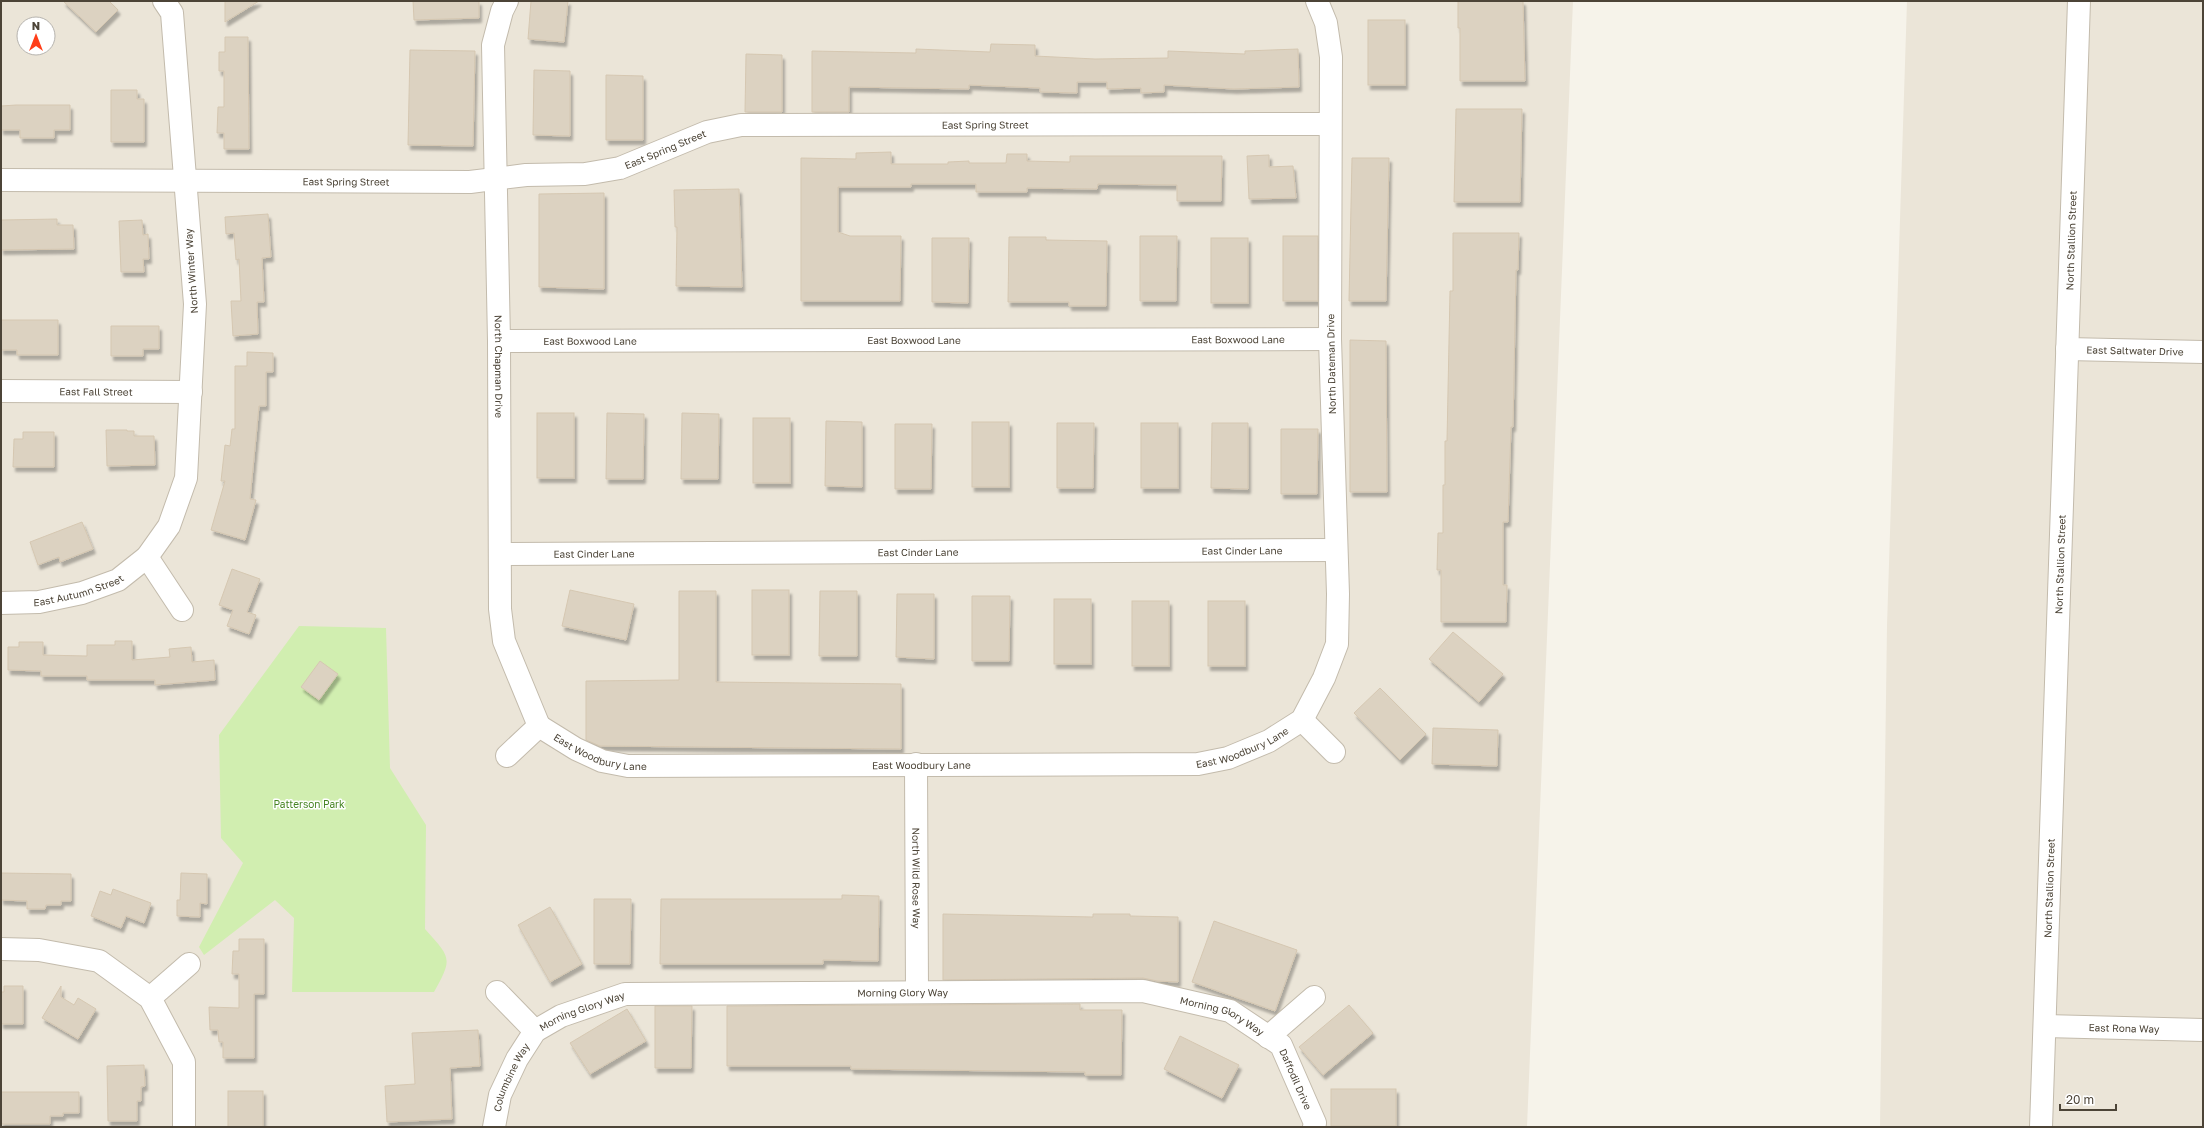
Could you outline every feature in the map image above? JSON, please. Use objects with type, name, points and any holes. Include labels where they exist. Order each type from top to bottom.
[{"type":"street","name":"North Winter Way","points":[[147,557],[168,526],[186,478],[195,304],[184,182],[172,14],[164,1]]},
{"type":"street","name":"North Chapman Drive","points":[[507,1],[502,11],[493,45],[494,177],[498,341],[500,609],[504,641],[539,726]]},
{"type":"street","name":"North Dateman Drive","points":[[1302,720],[1324,678],[1337,644],[1338,594],[1330,339],[1331,57],[1326,23],[1317,1]]},
{"type":"street","name":"North Stallion Street","points":[[2042,1127],[2079,1]]},
{"type":"street","name":"East Spring Street","points":[[1,180],[184,182],[470,182],[494,177],[585,174],[620,168],[707,132],[741,125],[1330,124]]},
{"type":"street","name":"East Boxwood Lane","points":[[498,341],[1330,339]]},
{"type":"street","name":"East Saltwater Drive","points":[[2067,349],[2203,352]]},
{"type":"street","name":"East Fall Street","points":[[1,391],[191,392]]},
{"type":"street","name":"East Cinder Lane","points":[[500,554],[1336,550]]},
{"type":"street","name":"East Autumn Street","points":[[1,602],[38,602],[82,593],[118,580],[147,557]]},
{"type":"street","points":[[147,557],[182,610]]},
{"type":"street","points":[[1302,720],[1334,752]]},
{"type":"street","name":"East Woodbury Lane","points":[[539,726],[576,749],[602,761],[628,766],[1198,764],[1228,758],[1270,742],[1302,720]]},
{"type":"street","points":[[507,756],[539,726]]},
{"type":"street","name":"North Wild Rose Way","points":[[916,764],[917,992]]},
{"type":"street","points":[[1,949],[39,950],[99,961],[150,998],[184,1062],[184,1127]]},
{"type":"street","points":[[150,998],[189,964]]},
{"type":"street","name":"Morning Glory Way","points":[[535,1031],[561,1016],[625,994],[1143,991],[1230,1011],[1268,1037]]},
{"type":"street","points":[[497,992],[535,1031]]},
{"type":"street","points":[[1268,1037],[1314,997]]},
{"type":"street","name":"East Rona Way","points":[[2045,1026],[2203,1030]]},
{"type":"street","name":"Columbine Way","points":[[494,1127],[500,1095],[517,1059],[535,1031]]},
{"type":"street","name":"Daffodil Drive","points":[[1268,1037],[1281,1045],[1315,1123],[1314,1127]]},
{"type":"shaded area","points":[[1,1],[1573,1],[1527,1127],[1,1127]]},
{"type":"shaded area","points":[[1907,1],[2203,1],[2203,1127],[1880,1127],[1887,626]]},
{"type":"green space","name":"Patterson Park","points":[[299,626],[386,628],[390,768],[426,825],[425,929],[440,946],[446,959],[444,972],[434,992],[292,992],[294,918],[275,900],[204,955],[199,947],[243,863],[221,838],[219,735]]},
{"type":"building","points":[[63,1],[109,1],[118,10],[96,32]]},
{"type":"building","points":[[225,1],[259,1],[225,22]]},
{"type":"building","points":[[413,1],[479,1],[479,18],[414,20]]},
{"type":"building","points":[[531,1],[568,1],[564,42],[528,39]]},
{"type":"building","points":[[1458,1],[1523,1],[1525,81],[1460,81],[1460,28],[1458,28]]},
{"type":"building","points":[[1368,20],[1405,20],[1405,85],[1368,85]]},
{"type":"building","points":[[225,37],[248,37],[249,149],[224,149],[224,133],[217,133],[218,107],[224,107],[224,71],[219,71],[219,52],[225,52]]},
{"type":"building","points":[[991,44],[1035,45],[1035,56],[1095,59],[1168,58],[1168,51],[1245,54],[1245,51],[1298,49],[1299,87],[1234,89],[1164,85],[1164,92],[1141,93],[1141,88],[1107,89],[1107,82],[1077,82],[1077,93],[1040,92],[1040,88],[969,85],[969,89],[849,87],[849,112],[812,112],[812,51],[916,53],[916,49],[990,52]]},
{"type":"building","points":[[410,50],[475,51],[473,146],[408,145]]},
{"type":"building","points":[[746,54],[782,55],[782,112],[745,112]]},
{"type":"building","points":[[534,70],[570,71],[570,136],[533,135]]},
{"type":"building","points":[[606,75],[643,76],[643,140],[606,140]]},
{"type":"building","points":[[111,90],[137,90],[137,99],[144,99],[144,142],[111,142]]},
{"type":"building","points":[[70,105],[70,130],[54,130],[54,138],[20,138],[20,130],[1,130],[1,106]]},
{"type":"building","points":[[1456,109],[1522,109],[1520,202],[1454,202]]},
{"type":"building","points":[[891,152],[891,164],[948,164],[948,162],[969,161],[969,163],[1006,163],[1007,154],[1027,154],[1027,161],[1070,162],[1070,156],[1222,156],[1221,201],[1177,201],[1177,185],[1098,184],[1097,189],[1027,188],[1027,192],[976,192],[976,184],[911,184],[911,187],[838,187],[838,232],[850,236],[901,236],[900,301],[801,301],[801,158],[856,159],[856,153]]},
{"type":"building","points":[[1269,155],[1269,167],[1293,166],[1296,198],[1249,199],[1247,156]]},
{"type":"building","points":[[1352,158],[1389,158],[1386,301],[1349,301]]},
{"type":"building","points":[[739,189],[742,287],[676,286],[677,227],[675,227],[674,190]]},
{"type":"building","points":[[604,193],[604,289],[539,287],[539,194]]},
{"type":"building","points":[[268,214],[271,257],[262,258],[264,302],[257,302],[258,334],[233,336],[231,301],[241,301],[239,259],[236,260],[234,233],[226,234],[225,217]]},
{"type":"building","points":[[57,219],[57,225],[73,225],[74,249],[1,250],[1,220]]},
{"type":"building","points":[[142,220],[143,235],[148,234],[149,259],[143,259],[144,272],[121,272],[119,221]]},
{"type":"building","points":[[1453,233],[1519,233],[1518,270],[1516,270],[1513,427],[1511,427],[1508,522],[1503,522],[1503,585],[1507,585],[1506,622],[1441,622],[1441,570],[1437,570],[1438,533],[1443,533],[1443,485],[1445,485],[1445,441],[1447,441],[1450,291],[1453,291]]},
{"type":"building","points":[[1140,236],[1177,236],[1176,301],[1140,301]]},
{"type":"building","points":[[1283,236],[1318,236],[1318,301],[1283,301]]},
{"type":"building","points":[[1009,237],[1046,237],[1046,240],[1107,241],[1106,306],[1069,306],[1069,302],[1008,302]]},
{"type":"building","points":[[932,238],[969,238],[968,303],[932,302]]},
{"type":"building","points":[[1211,238],[1248,238],[1248,303],[1211,303]]},
{"type":"building","points":[[1,320],[58,320],[58,355],[17,355],[17,350],[1,350]]},
{"type":"building","points":[[111,326],[159,326],[159,349],[143,349],[143,356],[111,356]]},
{"type":"building","points":[[1350,340],[1386,341],[1387,492],[1350,492]]},
{"type":"building","points":[[247,352],[273,353],[273,372],[266,372],[266,406],[259,406],[250,499],[256,500],[245,540],[211,530],[225,481],[221,481],[225,445],[230,446],[232,429],[235,429],[235,366],[247,366]]},
{"type":"building","points":[[537,413],[574,413],[574,478],[537,478]]},
{"type":"building","points":[[607,413],[644,414],[643,479],[606,479]]},
{"type":"building","points":[[682,413],[719,414],[718,479],[681,479]]},
{"type":"building","points":[[753,418],[790,418],[790,483],[753,483]]},
{"type":"building","points":[[826,421],[862,422],[862,487],[825,486]]},
{"type":"building","points":[[972,422],[1009,422],[1009,487],[972,487]]},
{"type":"building","points":[[1057,423],[1094,423],[1093,488],[1057,488]]},
{"type":"building","points":[[1141,423],[1178,423],[1178,488],[1141,488]]},
{"type":"building","points":[[1212,423],[1248,423],[1248,489],[1211,488]]},
{"type":"building","points":[[895,424],[932,424],[931,489],[895,489]]},
{"type":"building","points":[[1281,429],[1318,429],[1317,494],[1281,494]]},
{"type":"building","points":[[106,430],[127,430],[134,431],[134,436],[154,436],[155,465],[107,466]]},
{"type":"building","points":[[23,432],[54,432],[54,467],[13,467],[14,439],[23,439]]},
{"type":"building","points":[[82,522],[93,549],[60,562],[59,557],[38,565],[30,542]]},
{"type":"building","points":[[232,569],[260,579],[247,612],[256,615],[249,634],[227,626],[233,610],[219,605]]},
{"type":"building","points":[[570,590],[634,604],[626,640],[562,626]]},
{"type":"building","points":[[752,590],[789,590],[789,655],[752,655]]},
{"type":"building","points":[[679,591],[716,591],[716,682],[901,684],[901,749],[600,746],[586,740],[586,681],[679,680]]},
{"type":"building","points":[[820,591],[857,591],[857,656],[819,656]]},
{"type":"building","points":[[897,594],[934,594],[934,659],[896,657]]},
{"type":"building","points":[[972,596],[1010,596],[1009,661],[972,661]]},
{"type":"building","points":[[1054,599],[1091,599],[1091,664],[1054,664]]},
{"type":"building","points":[[1132,601],[1169,601],[1169,666],[1132,666]]},
{"type":"building","points":[[1208,601],[1245,601],[1245,666],[1208,666]]},
{"type":"building","points":[[1453,632],[1503,674],[1479,702],[1429,659]]},
{"type":"building","points":[[115,641],[132,641],[132,660],[170,657],[169,649],[191,647],[192,662],[214,660],[215,680],[155,685],[155,680],[87,680],[87,676],[41,676],[41,671],[8,670],[8,647],[19,647],[19,642],[43,642],[43,655],[87,656],[87,645],[115,645]]},
{"type":"building","points":[[320,661],[338,674],[319,700],[301,687]]},
{"type":"building","points":[[1380,688],[1426,734],[1400,760],[1354,713]]},
{"type":"building","points":[[1433,728],[1498,730],[1497,766],[1432,764]]},
{"type":"building","points":[[1,873],[71,874],[71,901],[61,901],[61,905],[46,905],[45,909],[27,909],[27,901],[1,900]]},
{"type":"building","points":[[181,873],[207,874],[207,904],[200,903],[200,917],[177,916],[177,900],[180,900]]},
{"type":"building","points":[[113,889],[151,903],[144,923],[126,916],[121,928],[91,916],[100,891],[111,895]]},
{"type":"building","points":[[842,895],[879,896],[878,961],[823,960],[823,964],[660,964],[661,899],[842,899]]},
{"type":"building","points":[[594,899],[631,899],[630,964],[594,964]]},
{"type":"building","points":[[550,907],[582,964],[550,982],[518,925]]},
{"type":"building","points":[[943,914],[1093,917],[1093,914],[1130,914],[1130,916],[1178,917],[1178,982],[1157,981],[1143,978],[943,980]]},
{"type":"building","points":[[1214,921],[1297,950],[1275,1011],[1192,982]]},
{"type":"building","points":[[239,939],[264,939],[264,994],[254,994],[254,1058],[223,1058],[223,1042],[219,1042],[218,1030],[210,1030],[209,1007],[239,1008],[239,974],[232,974],[233,951],[239,951]]},
{"type":"building","points":[[4,986],[23,986],[23,1024],[1,1024],[1,992],[4,992]]},
{"type":"building","points":[[61,986],[61,997],[74,1005],[78,998],[96,1009],[78,1039],[42,1018]]},
{"type":"building","points":[[1080,1004],[1080,1010],[1122,1010],[1121,1075],[1085,1075],[1085,1072],[851,1069],[851,1066],[727,1066],[727,1006]]},
{"type":"building","points":[[1349,1005],[1373,1033],[1323,1075],[1299,1047]]},
{"type":"building","points":[[655,1006],[692,1006],[691,1068],[655,1068]]},
{"type":"building","points":[[627,1009],[646,1041],[590,1074],[570,1043]]},
{"type":"building","points":[[478,1030],[480,1066],[450,1068],[452,1119],[387,1122],[385,1086],[415,1084],[412,1033]]},
{"type":"building","points":[[1180,1036],[1239,1065],[1222,1098],[1164,1069]]},
{"type":"building","points":[[144,1065],[145,1086],[141,1087],[141,1101],[137,1101],[137,1121],[108,1121],[107,1066]]},
{"type":"building","points":[[1331,1089],[1396,1089],[1396,1126],[1331,1126]]},
{"type":"building","points":[[228,1091],[263,1091],[263,1127],[228,1127]]},
{"type":"building","points":[[1,1092],[79,1092],[79,1113],[63,1113],[63,1116],[50,1116],[50,1124],[1,1124]]}]
